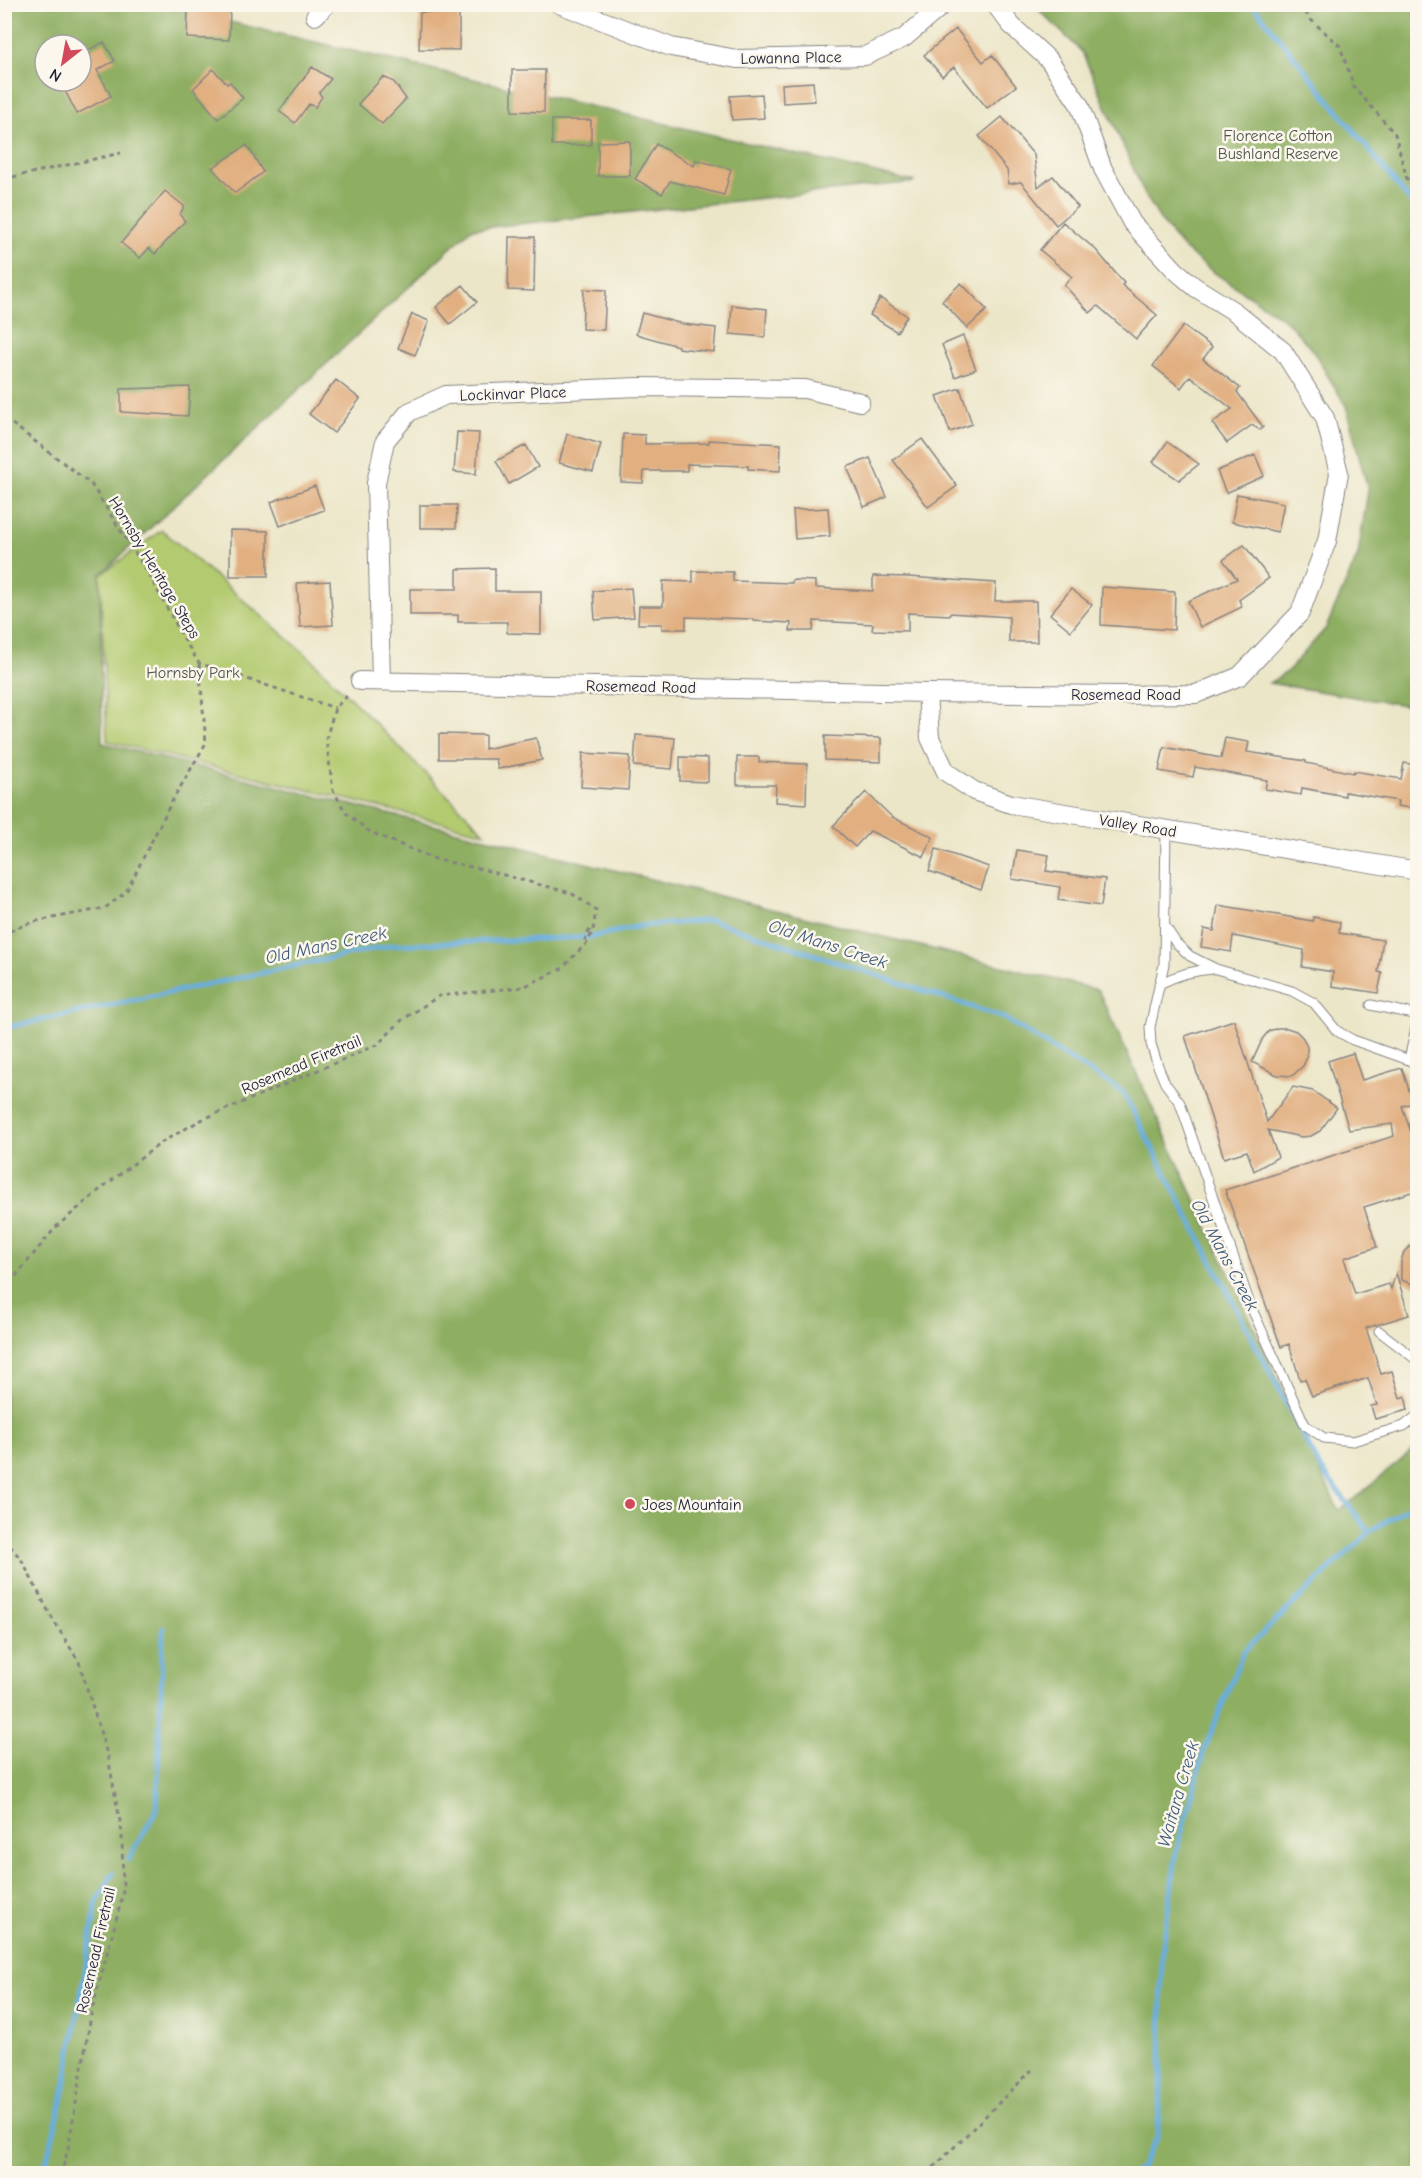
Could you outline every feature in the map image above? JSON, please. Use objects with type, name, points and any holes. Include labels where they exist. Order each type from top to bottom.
[{"type":"street","name":"Lowanna Place","points":[[559,4],[671,47],[737,59],[865,56],[904,38],[944,4]]},
{"type":"street","name":"Rosemead Road","points":[[360,681],[927,693],[1196,694],[1240,676],[1300,613],[1327,541],[1339,473],[1325,418],[1283,351],[1235,312],[1195,287],[1175,270],[1132,223],[1103,170],[1079,104],[1049,60],[1011,25],[995,4]]},
{"type":"street","name":"Lockinvar Place","points":[[381,680],[376,483],[385,441],[410,412],[446,395],[638,387],[805,388],[860,402]]},
{"type":"street","name":"Valley Road","points":[[927,693],[930,738],[946,772],[974,791],[1011,804],[1418,871]]},
{"type":"lane","points":[[1166,829],[1164,964],[1149,1027],[1151,1044],[1165,1083],[1179,1103],[1251,1307],[1305,1425],[1324,1438],[1353,1441],[1404,1426],[1418,1415]]},
{"type":"lane","points":[[1165,926],[1176,943],[1190,957],[1216,969],[1292,991],[1314,1003],[1337,1031],[1353,1040],[1413,1063],[1418,1016],[1371,1005]]},
{"type":"lane","points":[[1159,984],[1177,975],[1198,969],[1216,969]]},
{"type":"lane","points":[[1379,1331],[1418,1361]]},
{"type":"path","points":[[1301,4],[1309,18],[1340,46],[1354,87],[1395,134],[1407,179],[1418,193]]},
{"type":"path","points":[[4,179],[121,153]]},
{"type":"path","name":"Hornsby Heritage Steps","points":[[4,420],[91,484],[148,573],[199,663],[335,708]]},
{"type":"path","points":[[4,938],[10,932],[32,922],[105,908],[126,892],[171,803],[206,743],[199,663]]},
{"type":"path","name":"Rosemead Firetrail","points":[[4,1290],[56,1227],[103,1187],[162,1142],[201,1120],[377,1045],[402,1020],[439,996],[523,987],[561,969],[588,942],[593,930],[596,910],[571,893],[435,859],[370,832],[346,813],[333,790],[326,739],[335,708]]},
{"type":"path","name":"Rosemead Firetrail","points":[[4,1539],[21,1559],[52,1618],[79,1662],[108,1757],[122,1832],[123,1894],[92,2010],[68,2149],[61,2174]]},
{"type":"path","points":[[927,2174],[1032,2070]]},
{"type":"green space","points":[[5,5],[157,5],[915,182],[471,229],[100,575],[102,743],[1098,990],[1339,1511],[1417,1447],[1417,2173],[5,2174]]},
{"type":"green space","name":"Florence Cotton Bushland Reserve","points":[[1034,5],[1412,5],[1418,21],[1417,707],[1269,683],[1287,672],[1326,628],[1358,555],[1368,490],[1346,406],[1313,351],[1288,322],[1213,272],[1182,247],[1161,221],[1144,193],[1082,52]]},
{"type":"green space","name":"Hornsby Park","points":[[162,530],[309,657],[485,833],[107,741],[100,575]]},
{"type":"building","points":[[188,8],[230,9],[229,40],[187,38]]},
{"type":"building","points":[[420,12],[459,14],[459,50],[419,49]]},
{"type":"building","points":[[956,29],[983,62],[992,55],[1016,86],[987,108],[954,67],[942,76],[924,55]]},
{"type":"building","points":[[104,42],[115,61],[97,70],[111,96],[77,114],[66,93],[93,93],[93,48]]},
{"type":"building","points":[[312,67],[331,79],[319,93],[322,97],[315,107],[309,104],[295,123],[279,111]]},
{"type":"building","points":[[213,69],[227,84],[230,82],[243,98],[218,119],[193,89]]},
{"type":"building","points":[[512,70],[545,70],[544,112],[512,111]]},
{"type":"building","points":[[383,77],[394,82],[406,99],[382,124],[358,104]]},
{"type":"building","points":[[813,82],[815,101],[783,103],[782,84]]},
{"type":"building","points":[[762,94],[764,118],[732,120],[730,96]]},
{"type":"building","points":[[1002,117],[1034,155],[1038,187],[1053,176],[1078,207],[1056,225],[1021,182],[1009,184],[1007,170],[979,136]]},
{"type":"building","points":[[552,120],[591,120],[591,145],[552,145]]},
{"type":"building","points":[[630,141],[630,176],[598,176],[598,142]]},
{"type":"building","points":[[656,144],[694,166],[696,160],[731,169],[724,195],[670,181],[662,194],[635,179]]},
{"type":"building","points":[[247,145],[263,172],[235,193],[212,168]]},
{"type":"building","points":[[165,191],[184,206],[180,215],[185,221],[155,254],[149,248],[140,258],[121,243]]},
{"type":"building","points":[[1063,222],[1096,250],[1124,283],[1122,285],[1157,315],[1136,339],[1098,306],[1090,313],[1064,285],[1072,277],[1040,250]]},
{"type":"building","points":[[509,237],[535,237],[534,291],[508,290]]},
{"type":"building","points":[[961,283],[987,310],[967,328],[942,301]]},
{"type":"building","points":[[463,285],[477,302],[450,324],[436,307]]},
{"type":"building","points":[[584,289],[606,290],[604,330],[582,329]]},
{"type":"building","points":[[880,298],[907,316],[897,332],[870,315]]},
{"type":"building","points":[[732,305],[767,309],[765,337],[730,334]]},
{"type":"building","points":[[642,313],[683,324],[716,328],[714,352],[678,348],[678,346],[636,334]]},
{"type":"building","points":[[412,314],[429,321],[415,355],[398,348]]},
{"type":"building","points":[[1183,326],[1212,347],[1203,359],[1240,388],[1237,392],[1263,427],[1260,430],[1252,425],[1227,443],[1212,423],[1232,409],[1190,376],[1181,388],[1153,366]]},
{"type":"building","points":[[963,336],[976,369],[955,377],[942,345]]},
{"type":"building","points":[[336,380],[360,399],[334,433],[309,414]]},
{"type":"building","points":[[190,387],[188,416],[121,412],[121,389]]},
{"type":"building","points":[[960,388],[972,424],[950,432],[937,396]]},
{"type":"building","points":[[457,432],[479,433],[476,474],[454,472]]},
{"type":"building","points":[[567,434],[601,444],[593,472],[559,463]]},
{"type":"building","points":[[623,434],[645,435],[645,444],[709,443],[709,440],[781,444],[780,471],[748,469],[748,466],[687,464],[687,471],[644,471],[643,483],[621,482]]},
{"type":"building","points":[[922,439],[957,486],[928,507],[893,460]]},
{"type":"building","points":[[1167,442],[1199,464],[1179,480],[1153,462]]},
{"type":"building","points":[[526,445],[538,467],[509,484],[496,461]]},
{"type":"building","points":[[1255,455],[1264,476],[1226,493],[1217,471]]},
{"type":"building","points":[[870,458],[887,497],[864,507],[847,467]]},
{"type":"building","points":[[315,486],[324,510],[280,526],[271,502]]},
{"type":"building","points":[[1237,494],[1284,503],[1278,532],[1232,522]]},
{"type":"building","points":[[420,505],[457,505],[456,528],[420,528]]},
{"type":"building","points":[[828,508],[830,536],[795,539],[793,510]]},
{"type":"building","points":[[230,530],[268,531],[268,576],[230,576]]},
{"type":"building","points":[[1244,545],[1269,578],[1239,600],[1242,607],[1200,627],[1188,601],[1237,579],[1223,560]]},
{"type":"building","points":[[495,568],[495,591],[541,591],[541,634],[507,633],[507,622],[458,622],[458,615],[410,615],[410,589],[457,589],[457,569]]},
{"type":"building","points":[[693,571],[733,572],[733,581],[792,583],[792,580],[815,581],[815,588],[873,591],[873,576],[996,583],[995,601],[1036,601],[1037,642],[1009,642],[1009,617],[950,613],[950,615],[908,613],[908,631],[872,630],[873,624],[814,621],[813,631],[790,631],[791,623],[753,621],[753,619],[686,617],[686,629],[662,629],[662,624],[638,624],[639,606],[663,606],[663,581],[693,582]]},
{"type":"building","points":[[330,581],[333,625],[300,627],[297,583]]},
{"type":"building","points":[[1102,587],[1175,592],[1174,630],[1101,625]]},
{"type":"building","points":[[631,588],[634,617],[595,620],[593,591]]},
{"type":"building","points":[[1071,589],[1092,605],[1071,631],[1050,614]]},
{"type":"building","points":[[439,734],[485,735],[485,749],[536,738],[542,760],[498,769],[496,759],[439,759]]},
{"type":"building","points":[[636,735],[675,738],[672,769],[634,766]]},
{"type":"building","points":[[825,736],[881,738],[881,762],[825,760]]},
{"type":"building","points":[[1225,738],[1249,742],[1247,752],[1306,761],[1306,763],[1353,773],[1354,771],[1401,779],[1404,763],[1418,765],[1418,809],[1397,806],[1398,801],[1345,792],[1345,796],[1302,788],[1301,795],[1265,789],[1267,780],[1195,767],[1193,777],[1159,771],[1164,747],[1221,758]]},
{"type":"building","points":[[583,753],[630,756],[628,790],[581,787]]},
{"type":"building","points":[[680,757],[708,758],[708,782],[680,781]]},
{"type":"building","points":[[737,757],[759,757],[759,762],[807,764],[806,804],[775,802],[776,785],[737,785]]},
{"type":"building","points":[[866,792],[892,817],[933,837],[924,857],[870,831],[855,847],[833,826]]},
{"type":"building","points":[[936,849],[989,867],[981,890],[929,871]]},
{"type":"building","points":[[1017,850],[1049,855],[1046,871],[1105,879],[1101,906],[1058,900],[1060,887],[1012,879]]},
{"type":"building","points":[[1218,905],[1313,921],[1313,917],[1340,922],[1339,933],[1383,940],[1378,972],[1382,973],[1378,993],[1332,986],[1333,972],[1302,967],[1304,950],[1233,936],[1231,952],[1201,947],[1204,929],[1214,931]]},
{"type":"building","points":[[1234,1020],[1267,1122],[1293,1087],[1313,1091],[1337,1108],[1320,1131],[1311,1136],[1302,1137],[1268,1130],[1278,1157],[1254,1171],[1247,1151],[1224,1158],[1185,1036]]},
{"type":"building","points":[[1278,1028],[1296,1031],[1303,1038],[1307,1047],[1307,1057],[1303,1066],[1292,1076],[1277,1075],[1252,1062],[1263,1038],[1269,1031]]},
{"type":"building","points":[[1353,1053],[1362,1080],[1402,1068],[1413,1103],[1402,1106],[1418,1153],[1418,1190],[1364,1207],[1377,1247],[1344,1258],[1355,1294],[1389,1284],[1391,1289],[1396,1273],[1409,1315],[1366,1328],[1381,1374],[1392,1371],[1400,1398],[1405,1396],[1408,1410],[1375,1419],[1371,1406],[1377,1405],[1368,1378],[1312,1396],[1305,1379],[1300,1380],[1289,1344],[1281,1347],[1225,1190],[1394,1136],[1392,1124],[1349,1130],[1328,1061]]},
{"type":"building","points":[[1418,1239],[1418,1286],[1401,1280],[1401,1261],[1404,1252]]},
{"type":"waterway","points":[[1252,4],[1418,211]]},
{"type":"waterway","name":"Old Mans Creek","points":[[4,1028],[393,945],[591,937],[641,926],[711,920],[1002,1017],[1123,1092],[1319,1466],[1369,1532]]},
{"type":"waterway","name":"Waitara Creek","points":[[1133,2174],[1141,2167],[1157,2138],[1161,2089],[1162,1952],[1177,1849],[1204,1751],[1243,1652],[1369,1532],[1418,1501]]},
{"type":"waterway","points":[[128,1860],[157,1809],[163,1628]]},
{"type":"waterway","points":[[43,2174],[63,2097],[97,1902],[113,1873]]},
{"type":"place","name":"Joes Mountain","points":[[630,1504]]}]
